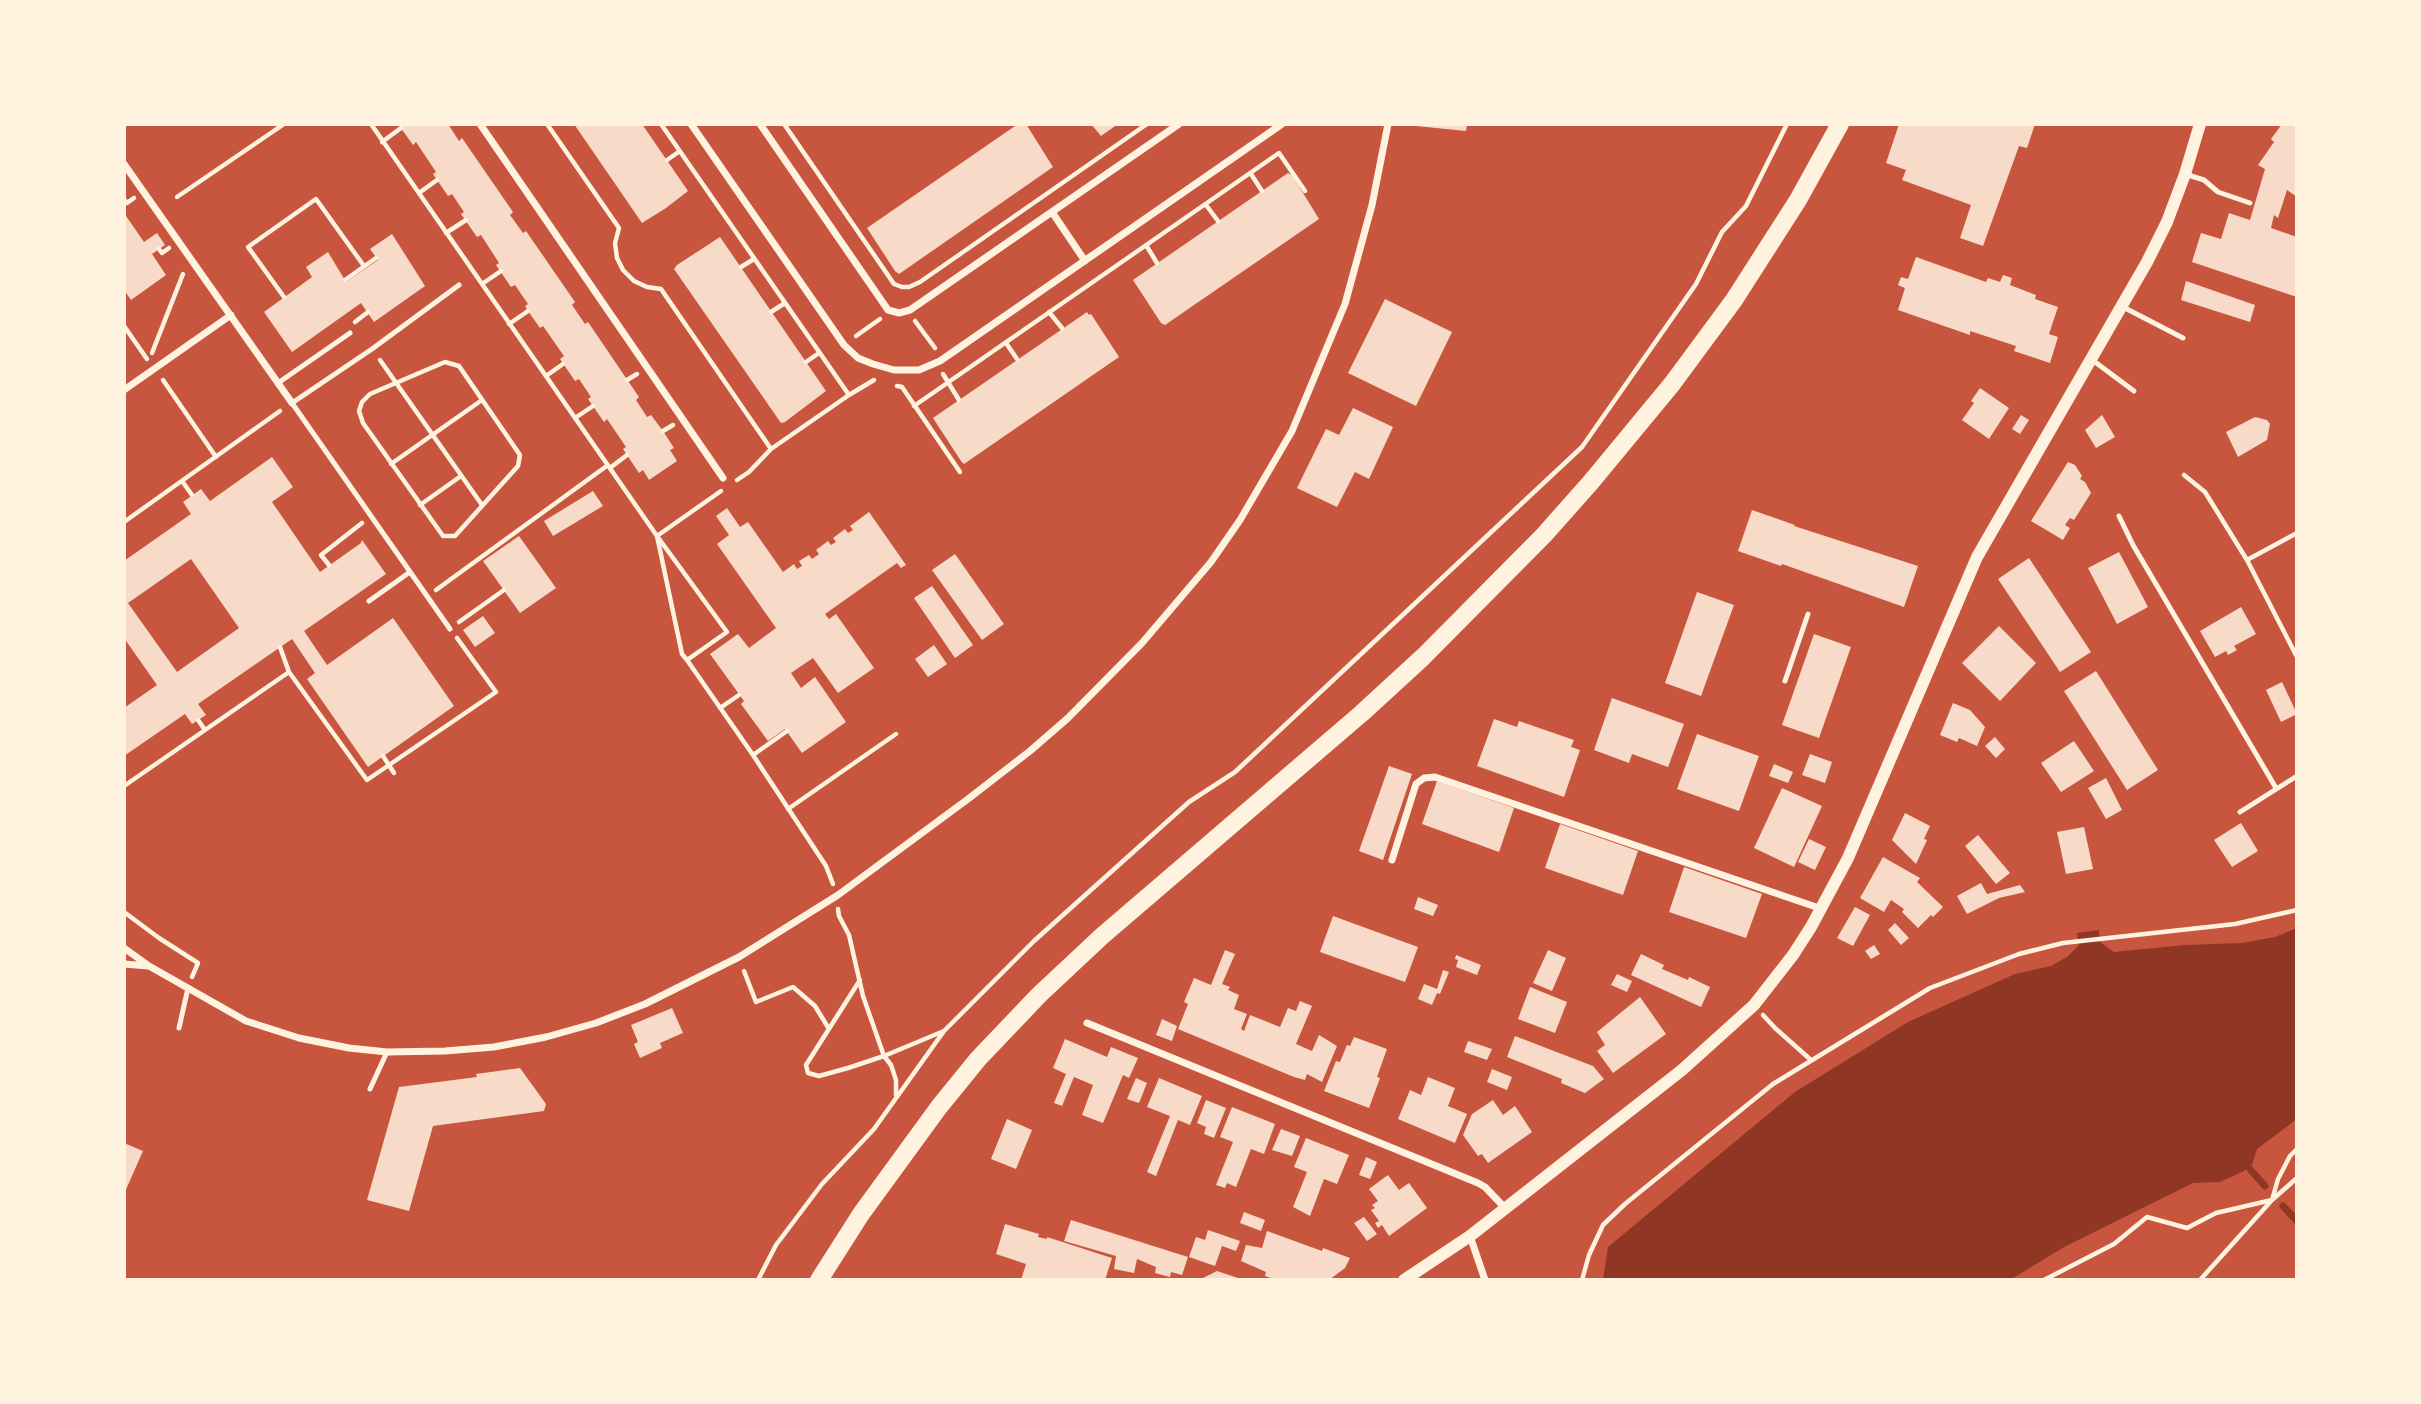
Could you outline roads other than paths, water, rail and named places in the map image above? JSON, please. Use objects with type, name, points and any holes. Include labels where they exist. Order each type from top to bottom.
[{"type":"main road","points":[[819,1280],[901,1156],[978,1059],[1058,976],[1362,713],[1460,622],[1544,536],[1632,434],[1705,341],[1767,251],[1840,125]]},
{"type":"street","points":[[480,124],[723,478]]},
{"type":"street","points":[[691,124],[844,345],[858,358],[894,370],[919,370],[940,361],[1282,124]]},
{"type":"street","points":[[760,124],[888,310],[899,313],[910,310],[1179,124]]},
{"type":"street","points":[[124,948],[149,966],[246,1021],[299,1038],[349,1048],[387,1052],[445,1051],[494,1047],[546,1037],[596,1023],[645,1004],[739,957],[838,895],[968,799],[1068,718],[1142,643],[1211,562],[1240,520],[1292,430],[1345,304],[1372,205],[1388,124]]},
{"type":"street","points":[[1404,1280],[1470,1236],[1682,1070],[1754,1004],[1793,955],[1822,909],[1848,858],[1977,557],[2167,222],[2200,124]]},
{"type":"street","points":[[124,164],[292,403]]},
{"type":"street","points":[[1052,212],[1085,261]]},
{"type":"street","points":[[124,390],[231,315]]},
{"type":"street","points":[[1392,860],[1416,784],[1424,778],[1435,778],[1822,909]]},
{"type":"street","points":[[124,964],[149,966]]},
{"type":"street","points":[[1087,1023],[1485,1186],[1505,1208]]},
{"type":"street","points":[[1470,1236],[1485,1280]]},
{"type":"lane","points":[[2185,174],[2204,180],[2218,192],[2250,203]]},
{"type":"lane","points":[[450,629],[292,403],[459,285]]},
{"type":"lane","points":[[2121,306],[2183,338]]},
{"type":"lane","points":[[278,383],[350,333]]},
{"type":"lane","points":[[2091,359],[2134,391]]},
{"type":"lane","points":[[2119,516],[2133,545],[2276,788]]},
{"type":"lane","points":[[369,601],[410,572]]},
{"type":"lane","points":[[1786,681],[1808,614]]},
{"type":"lane","points":[[2240,812],[2297,776]]},
{"type":"lane","points":[[179,1028],[188,988]]},
{"type":"lane","points":[[370,1089],[387,1052]]},
{"type":"waterway","points":[[2249,1168],[2265,1186]]},
{"type":"waterway","points":[[2283,1206],[2297,1221]]}]
